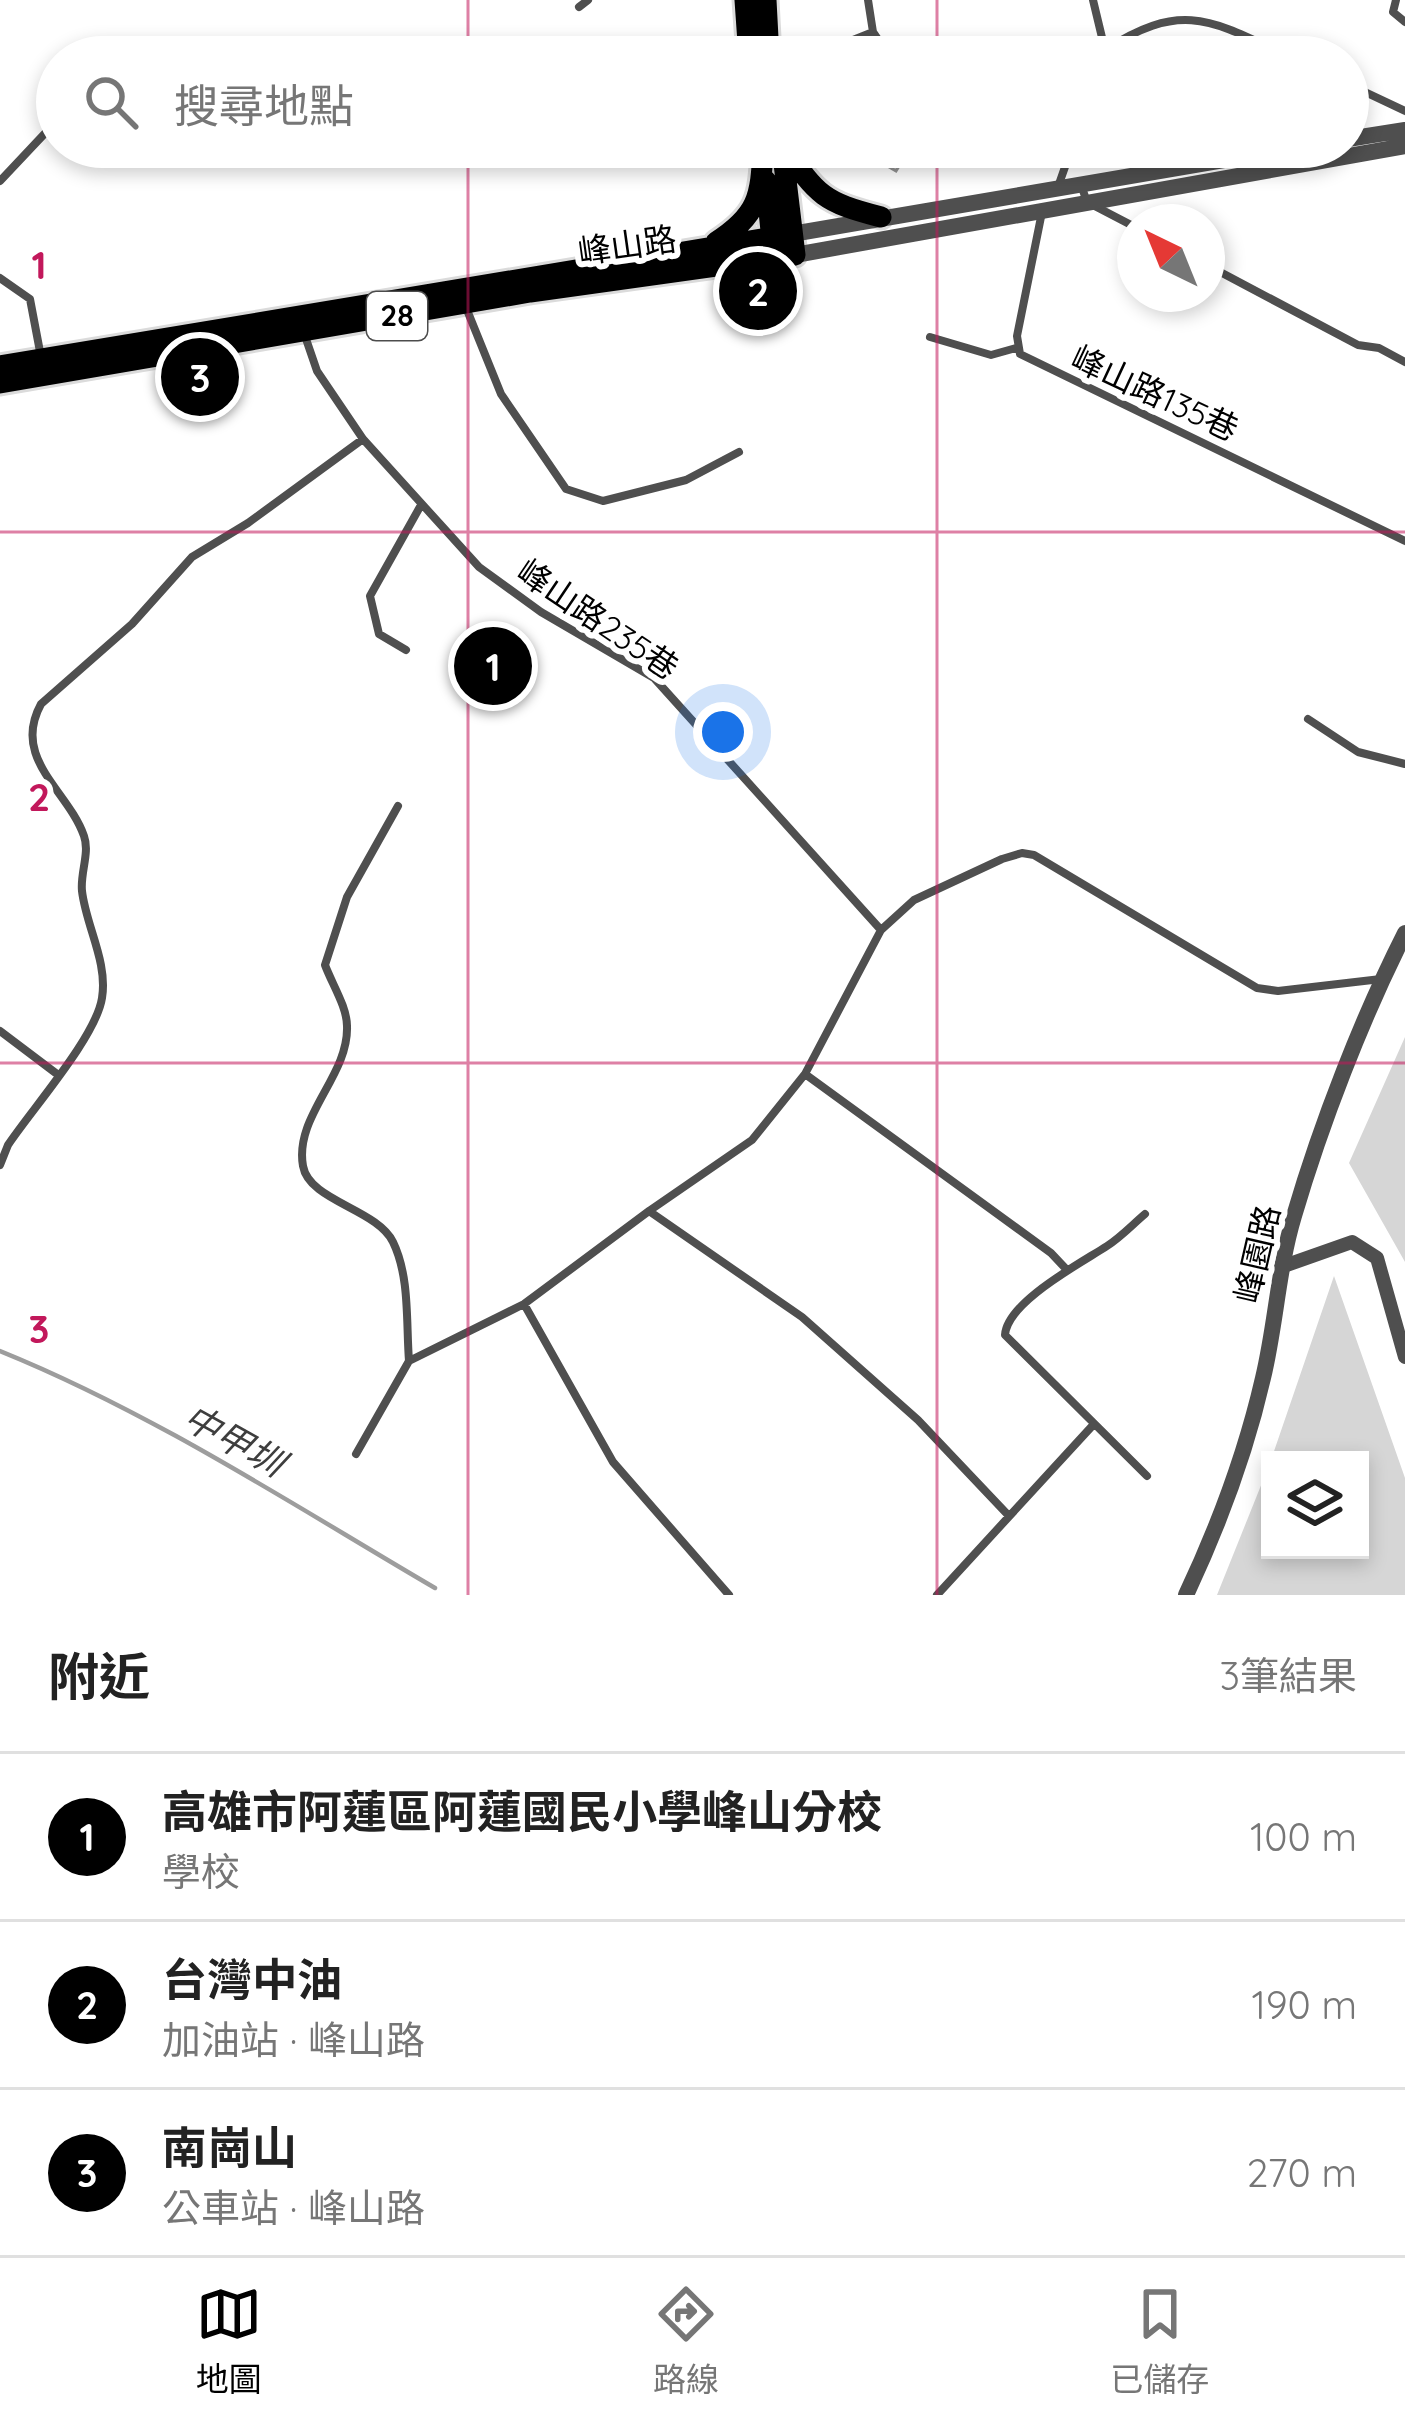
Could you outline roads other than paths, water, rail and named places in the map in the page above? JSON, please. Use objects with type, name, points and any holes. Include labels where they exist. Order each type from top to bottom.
[{"type":"main road","points":[[745,0],[748,36]]},
{"type":"main road","points":[[766,0],[768,36]]},
{"type":"main road","points":[[711,246],[742,225],[761,189],[762,168]]},
{"type":"main road","points":[[766,168],[783,246]]},
{"type":"main road","points":[[783,168],[783,246]]},
{"type":"main road","points":[[799,168],[819,195],[838,206],[880,217]]},
{"type":"main road","name":"峰山路","points":[[0,366],[43,367],[301,324],[711,246],[783,246]]},
{"type":"main road","name":"峰山路","points":[[301,324],[464,303],[783,246]]},
{"type":"main road","name":"峰山路","points":[[0,383],[43,367]]},
{"type":"street","points":[[1369,136],[1405,130]]},
{"type":"street","name":"峰山路","points":[[1369,152],[1405,146]]},
{"type":"street","name":"峰山路","points":[[783,246],[880,217],[1172,168]]},
{"type":"street","name":"峰山路","points":[[783,246],[1087,202],[1280,168]]},
{"type":"street","name":"峰園路","points":[[1186,1595],[1256,1407],[1294,1214],[1382,979],[1405,933]]},
{"type":"street","points":[[1281,1267],[1352,1243],[1370,1250],[1377,1258],[1405,1357]]},
{"type":"lane","points":[[579,7],[588,0]]},
{"type":"lane","points":[[868,0],[876,36]]},
{"type":"lane","points":[[1093,0],[1100,36]]},
{"type":"lane","points":[[1396,0],[1394,12],[1405,22]]},
{"type":"lane","points":[[1122,36],[1170,12],[1193,11],[1246,36]]},
{"type":"lane","points":[[863,36],[873,32]]},
{"type":"lane","points":[[1369,95],[1405,111]]},
{"type":"lane","points":[[0,181],[36,143]]},
{"type":"lane","points":[[1058,185],[1064,168]]},
{"type":"lane","points":[[1081,183],[1087,202],[1117,218]]},
{"type":"lane","points":[[930,337],[991,355],[1016,348],[1043,208]]},
{"type":"lane","points":[[1225,275],[1358,345],[1379,348],[1405,362]]},
{"type":"lane","points":[[0,278],[30,298],[43,367]]},
{"type":"lane","points":[[464,303],[501,394],[566,489],[603,501],[686,480],[739,452]]},
{"type":"lane","name":"峰山路235巷","points":[[301,324],[317,371],[363,439],[479,567],[541,612],[653,678],[880,930]]},
{"type":"lane","name":"峰山路135巷","points":[[1016,348],[1025,358],[1405,541]]},
{"type":"lane","points":[[0,1165],[8,1144],[98,1015],[103,996],[102,972],[81,885],[84,835],[37,761],[33,744],[41,704],[132,624],[191,557],[248,523],[363,439]]},
{"type":"lane","points":[[406,650],[379,634],[370,596],[421,505]]},
{"type":"lane","points":[[1308,719],[1358,752],[1405,764]]},
{"type":"lane","points":[[356,1454],[409,1361],[404,1276],[384,1228],[313,1184],[303,1170],[302,1149],[346,1054],[348,1021],[325,965],[347,897],[398,806]]},
{"type":"lane","points":[[409,1361],[524,1304],[649,1210],[743,1149],[805,1074],[880,930],[914,900],[1022,853],[1034,855],[1257,988],[1278,991],[1382,979]]},
{"type":"lane","points":[[0,1031],[57,1074]]},
{"type":"lane","points":[[805,1074],[1051,1253],[1067,1270]]},
{"type":"lane","points":[[649,1210],[802,1316],[918,1420],[1010,1516]]},
{"type":"lane","points":[[1144,1214],[1010,1318],[1006,1335],[1147,1476]]},
{"type":"lane","points":[[524,1304],[613,1462],[729,1595]]},
{"type":"lane","points":[[937,1595],[1094,1424]]},
{"type":"waterway","name":"中甲圳","points":[[0,1351],[167,1431],[435,1588]]},
{"type":"place","name":"台灣中油","points":[[758,291]]},
{"type":"place","name":"南崗山","points":[[200,377]]},
{"type":"place","name":"高雄市阿蓮區阿蓮國民小學峰山分校","points":[[493,666]]}]
